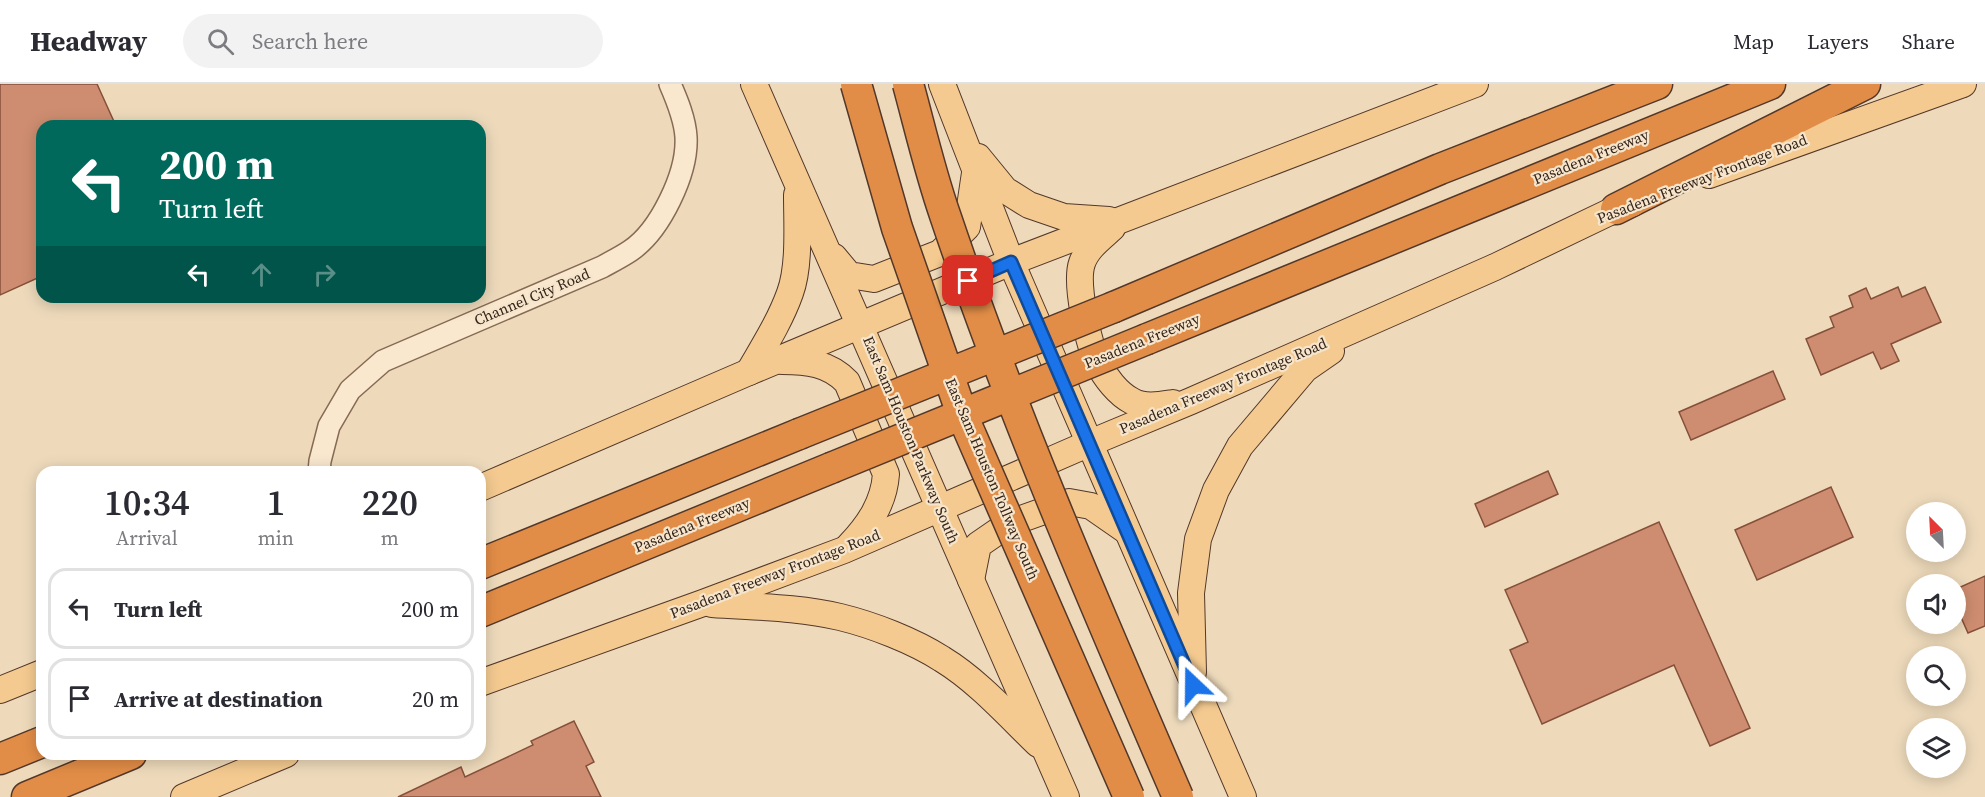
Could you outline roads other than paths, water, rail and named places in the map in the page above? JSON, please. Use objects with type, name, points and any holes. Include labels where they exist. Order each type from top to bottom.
[{"type":"highway","name":"East Sam Houston Tollway South","points":[[856,84],[897,228],[963,417],[1129,797]]},
{"type":"highway","points":[[908,84],[944,213],[1010,398],[1089,592],[1178,797]]},
{"type":"highway","points":[[486,562],[1114,307],[1440,169],[1629,84]]},
{"type":"highway","points":[[1440,169],[1657,84]]},
{"type":"highway","name":"Pasadena Freeway","points":[[486,610],[1770,84]]},
{"type":"highway","points":[[1616,209],[1864,84]]},
{"type":"highway","points":[[0,759],[36,744]]},
{"type":"highway","points":[[27,797],[116,760]]},
{"type":"main road","name":"East Sam Houston Parkway South","points":[[754,84],[1066,797]]},
{"type":"main road","points":[[942,84],[1011,262],[1243,797]]},
{"type":"main road","points":[[486,485],[1011,262],[1475,84]]},
{"type":"main road","name":"Pasadena Freeway Frontage Road","points":[[486,681],[844,550],[1496,267],[1616,209],[1825,132],[1964,84]]},
{"type":"main road","points":[[964,141],[1005,190],[1029,205],[1065,218],[1118,221]]},
{"type":"main road","points":[[824,245],[849,275],[874,279],[940,253],[967,227],[976,170]]},
{"type":"main road","points":[[749,372],[775,328],[791,291],[797,252],[797,185]]},
{"type":"main road","points":[[1118,221],[1088,251],[1080,270],[1080,288],[1090,339],[1098,363],[1112,384],[1130,401],[1151,405],[1191,401]]},
{"type":"main road","points":[[1193,685],[1191,593],[1198,539],[1216,490],[1240,446],[1305,369],[1387,314]]},
{"type":"main road","points":[[779,361],[802,361],[823,365],[837,372],[847,382],[886,474],[885,488],[880,503],[869,522],[844,550]]},
{"type":"main road","points":[[971,580],[978,546],[1010,523],[1069,502],[1091,506],[1127,531]]},
{"type":"main road","points":[[703,603],[788,609],[840,617],[897,636],[942,658],[959,671],[1047,753]]},
{"type":"main road","points":[[0,690],[36,675]]},
{"type":"main road","points":[[184,797],[272,760]]},
{"type":"street","name":"Channel City Road","points":[[320,466],[329,426],[350,390],[383,361],[602,267],[632,250],[657,224],[672,195],[682,166],[686,138],[678,102],[670,84]]}]
